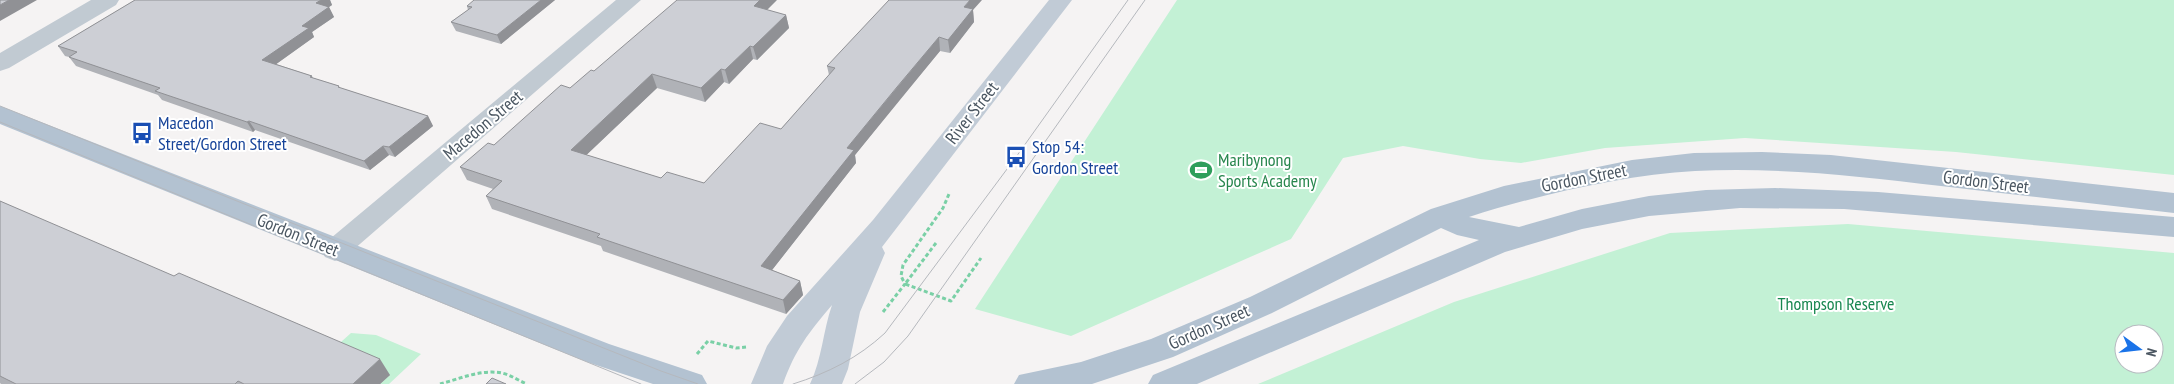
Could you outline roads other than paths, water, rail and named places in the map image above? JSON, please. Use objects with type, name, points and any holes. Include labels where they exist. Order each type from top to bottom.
[{"type":"main road","name":"Gordon Street","points":[[0,114],[336,250],[673,382]]},
{"type":"main road","name":"Gordon Street","points":[[1030,384],[1082,374],[1162,348],[1261,305],[1441,216],[1514,192],[1632,169],[1694,162],[1762,161],[1831,164],[2174,202]]},
{"type":"main road","name":"Gordon Street","points":[[1164,384],[1225,360],[1359,301],[1520,236],[1599,215],[1670,203],[1770,197],[1870,200],[2174,227]]},
{"type":"main road","points":[[1441,216],[1458,225],[1480,231],[1520,236]]},
{"type":"street","points":[[0,63],[108,0]]},
{"type":"street","name":"Macedon Street","points":[[336,250],[630,0]]},
{"type":"street","name":"River Street","points":[[766,384],[770,371],[784,343],[817,300],[883,227],[1061,0]]},
{"type":"street","name":"River Street","points":[[826,384],[833,370],[838,336],[845,312],[883,227]]},
{"type":"tram line","points":[[793,384],[842,364],[864,350],[885,333],[1016,157],[1128,0]]},
{"type":"tram line","points":[[855,384],[884,362],[908,336],[1145,0]]},
{"type":"tram line","points":[[0,106],[661,371],[698,384]]},
{"type":"tram line","points":[[0,122],[641,384]]},
{"type":"place","name":"Macedon Street/Gordon Street","points":[[142,133]]},
{"type":"place","name":"Stop 54: Gordon Street","points":[[1016,157]]},
{"type":"place","name":"Maribynong Sports Academy","points":[[1201,170]]},
{"type":"park label","name":"Thompson Reserve","points":[[1836,304]]}]
